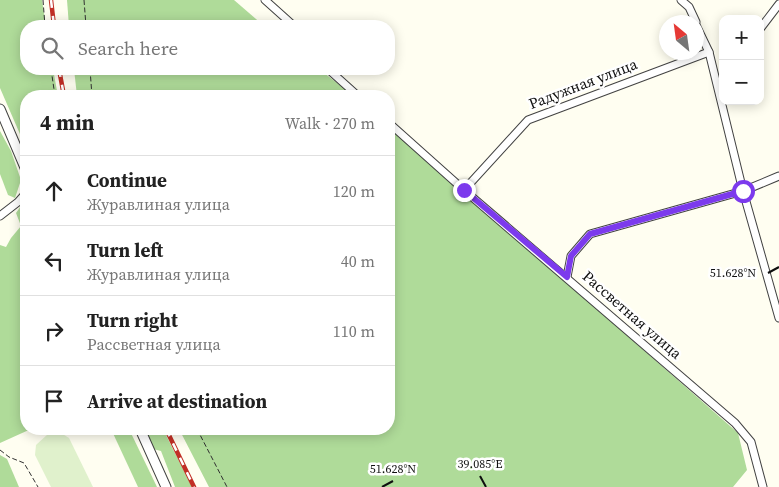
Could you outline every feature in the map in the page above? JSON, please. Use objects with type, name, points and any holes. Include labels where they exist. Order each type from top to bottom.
[{"type":"street","points":[[681,0],[689,7],[692,15]]},
{"type":"street","points":[[270,1],[288,20]]},
{"type":"street","points":[[764,23],[779,4]]},
{"type":"street","points":[[704,43],[716,81],[743,191],[779,318]]},
{"type":"street","name":"Радужная улица","points":[[464,190],[528,120],[708,52]]},
{"type":"street","points":[[335,75],[351,90]]},
{"type":"street","points":[[716,81],[719,78]]},
{"type":"street","points":[[0,109],[20,156]]},
{"type":"street","name":"Рассветная улица","points":[[395,128],[464,190],[735,422],[751,442],[763,487]]},
{"type":"street","points":[[567,277],[571,256],[590,234],[743,191],[779,176]]},
{"type":"street","points":[[0,216],[20,200]]},
{"type":"street","points":[[143,435],[166,487]]},
{"type":"path","points":[[43,0],[45,20]]},
{"type":"path","points":[[84,0],[86,20]]},
{"type":"path","points":[[52,75],[54,90]]},
{"type":"path","points":[[90,75],[92,90]]},
{"type":"path","points":[[200,435],[226,487]]},
{"type":"path","points":[[0,450],[9,457],[24,463],[38,487]]},
{"type":"green space","points":[[0,0],[42,0],[45,20],[20,20],[20,75],[54,75],[57,90],[20,90],[20,134],[0,88]]},
{"type":"green space","points":[[67,0],[234,0],[257,20],[69,20]]},
{"type":"green space","points":[[75,75],[327,75],[346,90],[76,90]]},
{"type":"green space","points":[[0,131],[11,151],[20,177],[15,198],[8,195],[0,174]]},
{"type":"green space","points":[[395,131],[738,433],[747,470],[733,487],[209,487],[182,435],[395,435]]},
{"type":"green space","points":[[20,207],[20,223],[16,213]]},
{"type":"green space","points":[[20,227],[20,434],[0,443],[0,245],[6,247]]},
{"type":"green space","points":[[47,435],[64,435],[69,438],[93,487],[51,487],[35,455],[36,445]]},
{"type":"green space","points":[[114,435],[132,435],[157,487],[138,487]]},
{"type":"green space","points":[[146,435],[166,435],[192,487],[175,487],[161,451],[153,449]]},
{"type":"green space","points":[[0,455],[7,459],[19,487],[0,487]]},
{"type":"railway","points":[[51,0],[53,20]]},
{"type":"railway","points":[[60,75],[63,90]]},
{"type":"railway","points":[[169,435],[194,487]]},
{"type":"route","points":[[464,190],[567,277],[571,256],[590,234],[743,191]]}]
